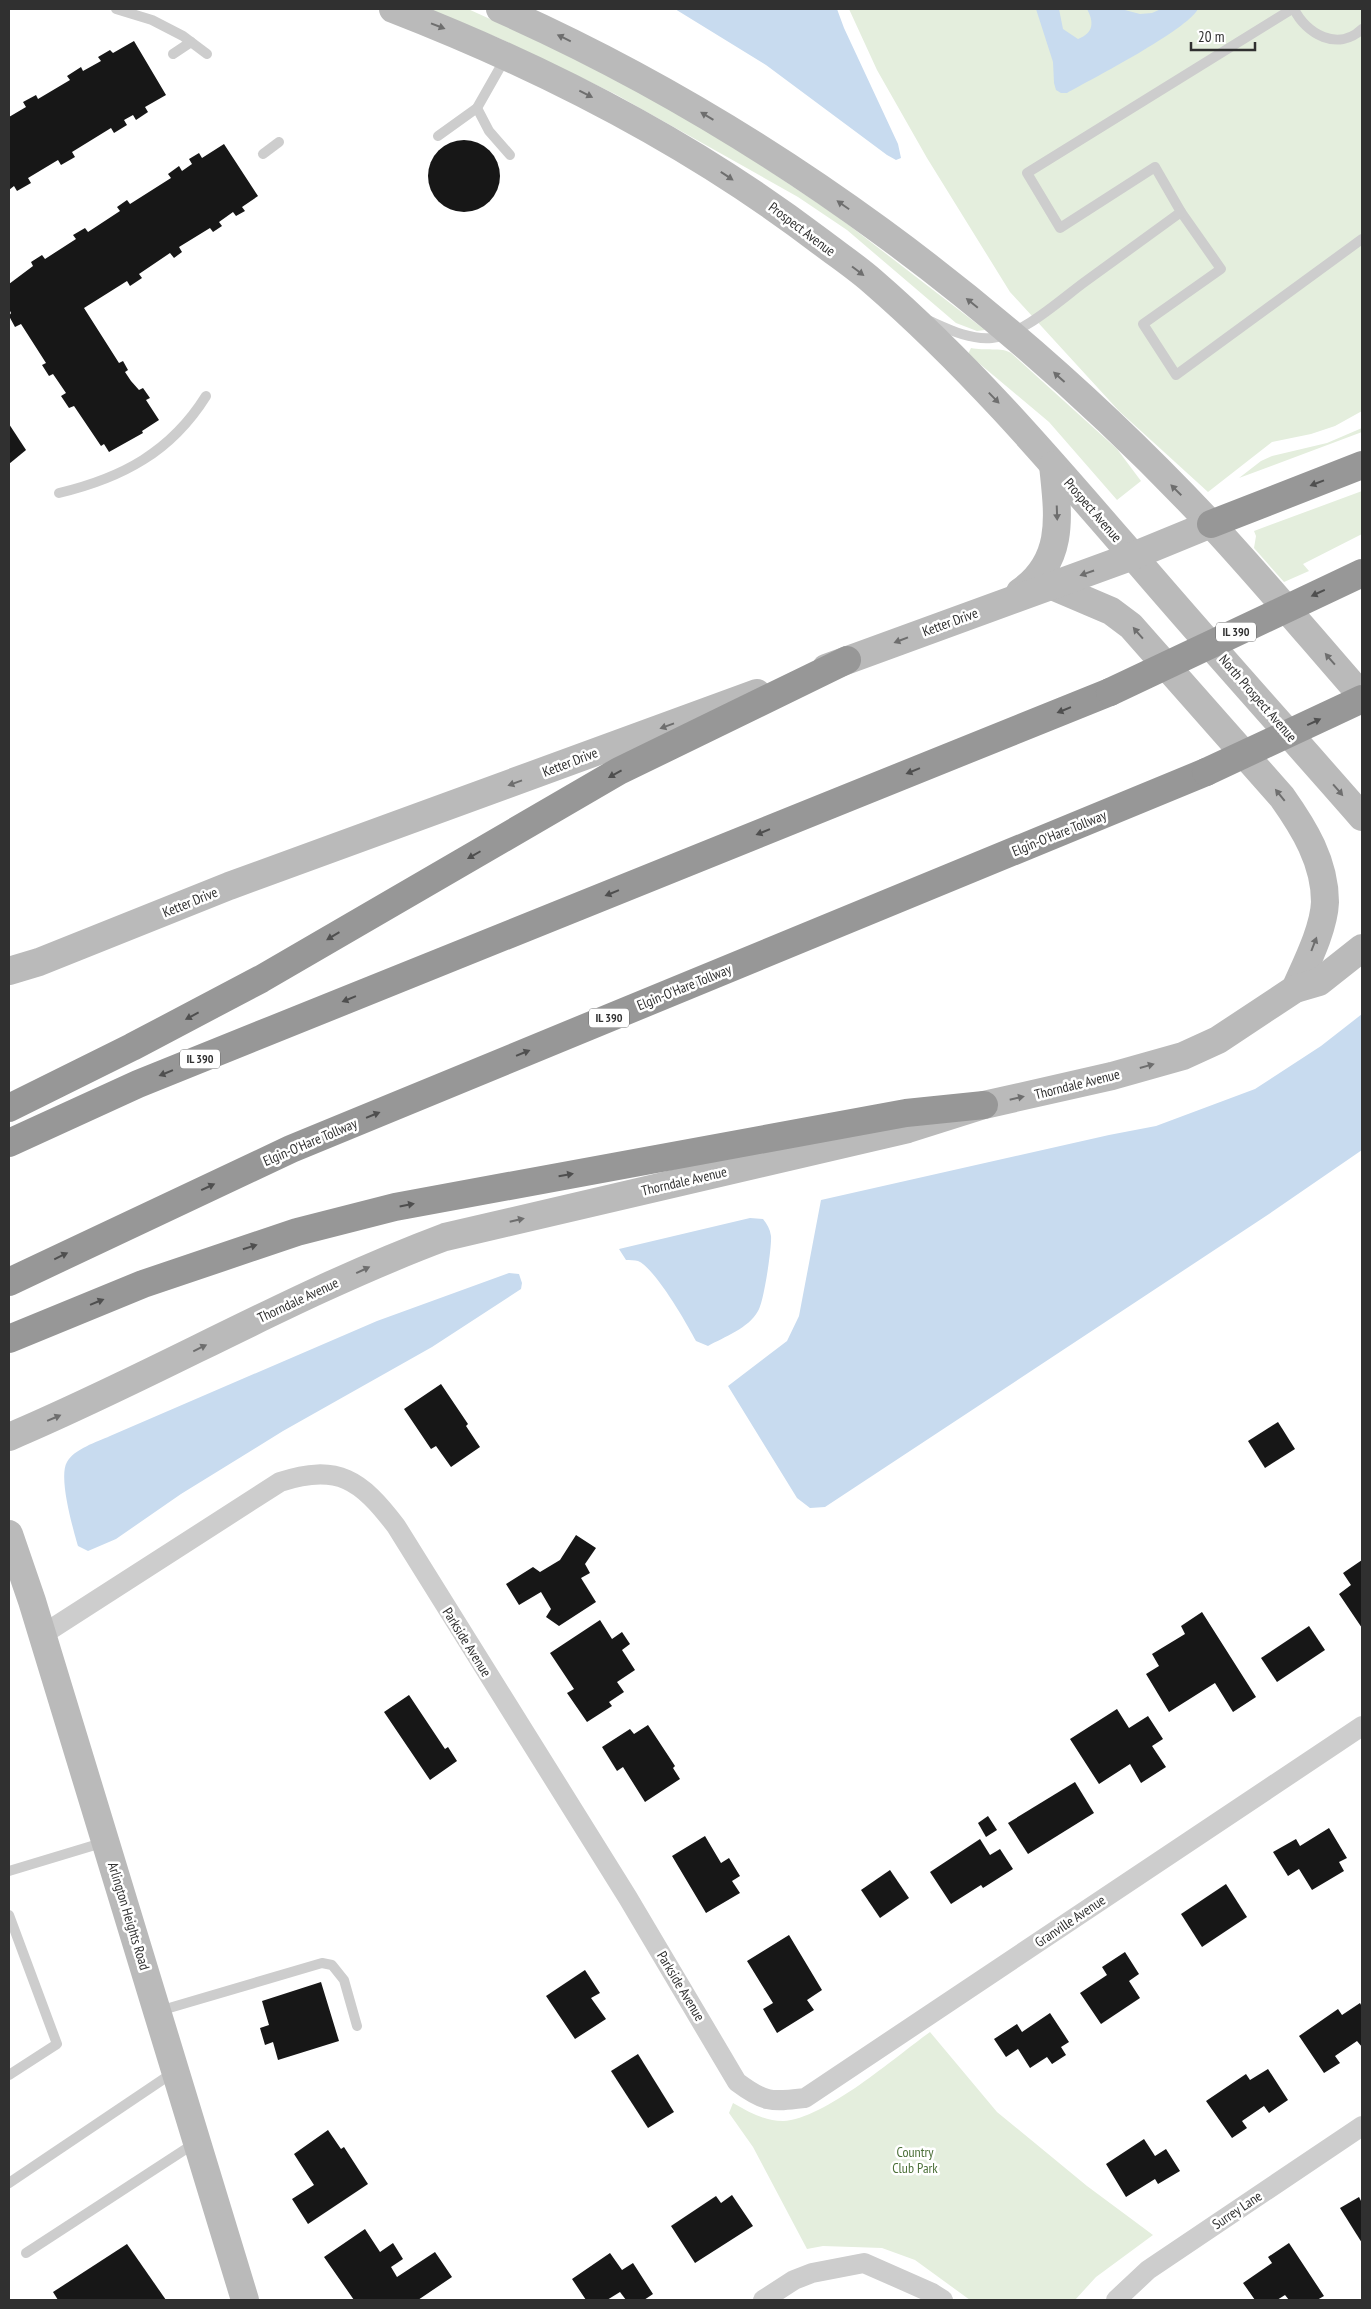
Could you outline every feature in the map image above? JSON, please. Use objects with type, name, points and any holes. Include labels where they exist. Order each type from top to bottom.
[{"type":"highway","points":[[1211,524],[1362,465]]},
{"type":"highway","name":"IL 390","points":[[9,1143],[147,1080],[1110,692],[1362,572]]},
{"type":"highway","points":[[9,1108],[132,1047],[261,979],[619,771],[847,660]]},
{"type":"highway","name":"Elgin-O'Hare Tollway","points":[[13,1280],[291,1148],[1206,772],[1362,697]]},
{"type":"highway","points":[[9,1339],[143,1284],[216,1257],[297,1232],[395,1207],[906,1113],[984,1106]]},
{"type":"street","name":"Prospect Avenue","points":[[393,9],[506,56],[586,94],[709,164],[792,220],[869,279],[998,402],[1133,556]]},
{"type":"street","points":[[500,9],[586,49],[641,78],[774,157],[879,231],[1010,334],[1089,404],[1211,524],[1362,697]]},
{"type":"street","points":[[1007,602],[1035,582],[1044,568],[1057,534],[1054,465]]},
{"type":"street","name":"Ketter Drive","points":[[9,971],[39,962],[238,883],[1133,556],[1211,524]]},
{"type":"street","name":"North Prospect Avenue","points":[[1133,556],[1362,817]]},
{"type":"street","points":[[1050,586],[1111,610],[1131,626],[1282,797],[1303,826],[1314,850],[1322,876],[1325,903],[1316,940],[1295,989]]},
{"type":"street","name":"Thorndale Avenue","points":[[9,1436],[73,1409],[380,1261],[445,1237],[908,1129],[984,1106],[1112,1076],[1184,1056],[1218,1040],[1295,989],[1319,982],[1362,948]]},
{"type":"street","name":"Parkside Avenue","points":[[42,1635],[280,1482],[299,1476],[322,1473],[348,1479],[376,1500],[396,1526],[628,1898],[737,2082],[754,2095],[773,2102]]},
{"type":"street","name":"Arlington Heights Road","points":[[9,1534],[106,1841],[245,2300]]},
{"type":"street","name":"Granville Avenue","points":[[773,2102],[804,2098],[1362,1726]]},
{"type":"street","name":"Surrey Lane","points":[[1116,2300],[1148,2270],[1362,2126]]},
{"type":"street","points":[[763,2300],[794,2280],[812,2273],[864,2263],[932,2293],[943,2300]]},
{"type":"lane","points":[[116,9],[152,20],[191,42],[207,54]]},
{"type":"lane","points":[[1362,29],[1346,38],[1320,37],[1308,30],[1299,20],[1293,9],[1027,173],[1060,228],[1155,167],[1182,212],[1221,270],[1143,324],[1176,375],[1362,239]]},
{"type":"lane","points":[[173,54],[191,42]]},
{"type":"lane","points":[[438,136],[477,108],[506,56]]},
{"type":"lane","points":[[477,108],[489,131],[510,155]]},
{"type":"lane","points":[[263,154],[279,142]]},
{"type":"lane","points":[[903,310],[961,334],[992,338],[1010,334],[1044,312],[1182,212]]},
{"type":"lane","points":[[60,493],[90,486],[119,474],[168,443],[191,419],[206,396]]},
{"type":"lane","points":[[9,1871],[106,1841]]},
{"type":"lane","points":[[9,1915],[57,2044],[9,2075]]},
{"type":"lane","points":[[158,2011],[322,1963],[332,1965],[344,1980],[357,2026]]},
{"type":"lane","points":[[9,2183],[176,2071]]},
{"type":"lane","points":[[26,2253],[198,2141]]},
{"type":"green space","points":[[429,9],[468,9],[577,58],[670,109],[744,154],[837,216],[985,330],[977,331],[956,323],[847,230],[798,197],[615,94],[501,39]]},
{"type":"green space","points":[[849,9],[1362,9],[1362,411],[1335,426],[1311,434],[1272,442],[1208,492],[1119,411],[1010,292],[927,158],[877,70]]},
{"type":"green space","points":[[971,348],[1003,350],[1011,353],[1117,449],[1141,481],[1117,500],[1049,422],[968,354]]},
{"type":"green space","points":[[1362,428],[1362,432],[1239,478],[1261,461],[1272,456],[1327,443]]},
{"type":"green space","points":[[1362,491],[1362,534],[1303,564],[1309,571],[1284,582],[1254,548],[1256,536],[1254,531]]},
{"type":"green space","name":"Country Club Park","points":[[930,2032],[997,2112],[1087,2186],[1153,2235],[1096,2277],[1075,2300],[970,2300],[915,2260],[882,2248],[823,2246],[807,2249],[753,2147],[729,2113],[733,2103],[751,2113],[776,2121],[800,2118],[839,2099]]},
{"type":"water","points":[[675,9],[837,9],[898,144],[901,158],[896,160],[887,155],[766,65]]},
{"type":"water","points":[[1036,9],[1059,9],[1063,29],[1078,39],[1087,34],[1091,27],[1091,18],[1087,9],[1121,9],[1140,14],[1152,13],[1161,9],[1198,9],[1190,18],[1158,41],[1067,93],[1061,93],[1056,90],[1053,62]]},
{"type":"water","points":[[1362,1014],[1362,1150],[1269,1214],[825,1507],[810,1508],[797,1498],[728,1386],[787,1341],[799,1316],[821,1200],[1156,1126],[1255,1089],[1321,1046]]},
{"type":"water","points":[[750,1218],[763,1219],[771,1236],[763,1297],[758,1311],[749,1322],[708,1346],[696,1341],[670,1297],[653,1274],[638,1261],[626,1260],[619,1249]]},
{"type":"water","points":[[509,1273],[519,1274],[522,1283],[521,1289],[432,1347],[283,1431],[181,1494],[116,1539],[88,1551],[78,1546],[67,1503],[64,1479],[67,1462],[75,1453],[93,1443],[377,1321]]},
{"type":"building","points":[[134,41],[166,95],[145,107],[148,112],[136,120],[133,115],[124,120],[127,125],[114,133],[111,128],[72,152],[75,157],[61,165],[58,160],[28,178],[31,183],[17,191],[14,186],[9,190],[9,117],[26,107],[23,102],[36,95],[38,99],[70,80],[67,76],[81,67],[83,71],[101,61],[98,57],[110,50],[113,53]]},
{"type":"building","points":[[471,140],[490,150],[498,162],[500,176],[498,190],[490,202],[478,210],[457,212],[438,202],[430,190],[428,169],[438,150],[450,142]]},
{"type":"building","points":[[224,144],[258,196],[242,207],[245,211],[236,216],[233,212],[219,222],[222,226],[213,232],[210,228],[179,247],[182,252],[174,258],[170,253],[139,274],[142,278],[130,286],[127,281],[84,308],[119,363],[123,361],[128,370],[125,372],[131,381],[139,390],[143,388],[150,398],[146,400],[159,420],[142,431],[143,433],[109,452],[104,444],[101,446],[74,406],[69,408],[61,396],[66,393],[53,374],[49,376],[42,365],[46,363],[21,324],[15,327],[9,316],[11,313],[9,309],[9,284],[33,266],[31,262],[42,255],[45,259],[76,239],[73,235],[85,228],[88,232],[120,211],[117,207],[127,200],[130,204],[171,178],[168,174],[179,166],[182,171],[192,164],[189,159],[199,153],[202,158]]},
{"type":"building","points":[[9,424],[26,450],[9,464]]},
{"type":"building","points":[[441,1384],[468,1424],[466,1426],[480,1447],[451,1467],[436,1446],[431,1449],[404,1409]]},
{"type":"building","points":[[1278,1422],[1295,1449],[1265,1468],[1248,1441]]},
{"type":"building","points":[[576,1535],[596,1548],[585,1564],[590,1573],[581,1578],[596,1602],[559,1626],[546,1617],[551,1609],[541,1592],[519,1605],[506,1584],[533,1567],[540,1572],[560,1560]]},
{"type":"building","points":[[1362,1560],[1362,1628],[1339,1594],[1351,1585],[1343,1573]]},
{"type":"building","points":[[1202,1612],[1256,1697],[1233,1712],[1215,1683],[1169,1712],[1146,1674],[1159,1666],[1152,1654],[1185,1634],[1181,1626]]},
{"type":"building","points":[[600,1620],[612,1639],[622,1632],[630,1644],[622,1650],[635,1670],[617,1682],[624,1692],[609,1702],[612,1706],[587,1722],[567,1693],[574,1689],[550,1653]]},
{"type":"building","points":[[1309,1626],[1325,1650],[1277,1682],[1261,1658]]},
{"type":"building","points":[[409,1695],[445,1749],[448,1747],[457,1761],[430,1780],[384,1712]]},
{"type":"building","points":[[1117,1709],[1129,1728],[1148,1716],[1163,1739],[1152,1746],[1166,1767],[1141,1783],[1130,1764],[1099,1784],[1070,1739]]},
{"type":"building","points":[[648,1725],[675,1766],[673,1768],[680,1779],[645,1802],[623,1767],[617,1771],[602,1747],[630,1729],[634,1734]]},
{"type":"building","points":[[1075,1782],[1094,1813],[1028,1854],[1008,1823]]},
{"type":"building","points":[[988,1816],[997,1830],[986,1837],[978,1823]]},
{"type":"building","points":[[1329,1828],[1347,1858],[1339,1862],[1344,1871],[1312,1890],[1299,1869],[1288,1876],[1273,1852],[1296,1839],[1300,1846]]},
{"type":"building","points":[[705,1836],[721,1863],[729,1858],[740,1876],[732,1881],[740,1893],[706,1913],[672,1856]]},
{"type":"building","points":[[980,1839],[990,1855],[1000,1849],[1013,1869],[983,1888],[981,1885],[951,1904],[930,1872]]},
{"type":"building","points":[[890,1870],[909,1898],[880,1918],[861,1890]]},
{"type":"building","points":[[1226,1884],[1247,1917],[1202,1947],[1181,1914]]},
{"type":"building","points":[[789,1935],[822,1990],[807,2000],[814,2010],[777,2033],[763,2009],[773,2003],[747,1961]]},
{"type":"building","points":[[1125,1952],[1139,1974],[1129,1981],[1140,1998],[1101,2024],[1080,1993],[1107,1975],[1102,1967]]},
{"type":"building","points":[[585,1970],[600,1993],[591,1998],[606,2019],[575,2039],[546,1996]]},
{"type":"building","points":[[321,1982],[339,2041],[278,2060],[273,2042],[265,2045],[260,2028],[269,2025],[262,2001]]},
{"type":"building","points":[[1360,2003],[1362,2007],[1362,2047],[1357,2041],[1335,2056],[1340,2063],[1324,2073],[1299,2036],[1338,2009],[1342,2015]]},
{"type":"building","points":[[1050,2013],[1069,2042],[1061,2047],[1066,2055],[1052,2064],[1047,2057],[1030,2068],[1018,2049],[1006,2057],[994,2039],[1017,2024],[1022,2032]]},
{"type":"building","points":[[638,2054],[674,2112],[648,2128],[611,2071]]},
{"type":"building","points":[[1268,2069],[1288,2100],[1269,2113],[1264,2106],[1242,2121],[1247,2128],[1232,2138],[1206,2101],[1246,2074],[1250,2080]]},
{"type":"building","points":[[328,2130],[341,2149],[344,2147],[368,2184],[308,2224],[292,2199],[314,2185],[294,2154]]},
{"type":"building","points":[[1144,2139],[1155,2156],[1166,2149],[1180,2171],[1158,2184],[1155,2179],[1126,2197],[1106,2164]]},
{"type":"building","points":[[732,2195],[753,2226],[695,2263],[671,2226],[716,2196],[721,2203]]},
{"type":"building","points":[[1359,2197],[1362,2203],[1362,2243],[1340,2208]]},
{"type":"building","points":[[365,2229],[380,2252],[393,2243],[403,2259],[391,2267],[397,2277],[435,2252],[452,2277],[418,2300],[354,2300],[324,2257]]},
{"type":"building","points":[[1289,2243],[1324,2296],[1317,2300],[1289,2300],[1285,2295],[1277,2300],[1255,2300],[1243,2283],[1272,2263],[1268,2257]]},
{"type":"building","points":[[127,2244],[166,2300],[58,2300],[53,2292]]},
{"type":"building","points":[[610,2253],[622,2270],[633,2263],[653,2294],[644,2300],[626,2300],[620,2292],[607,2300],[586,2300],[572,2279]]}]
